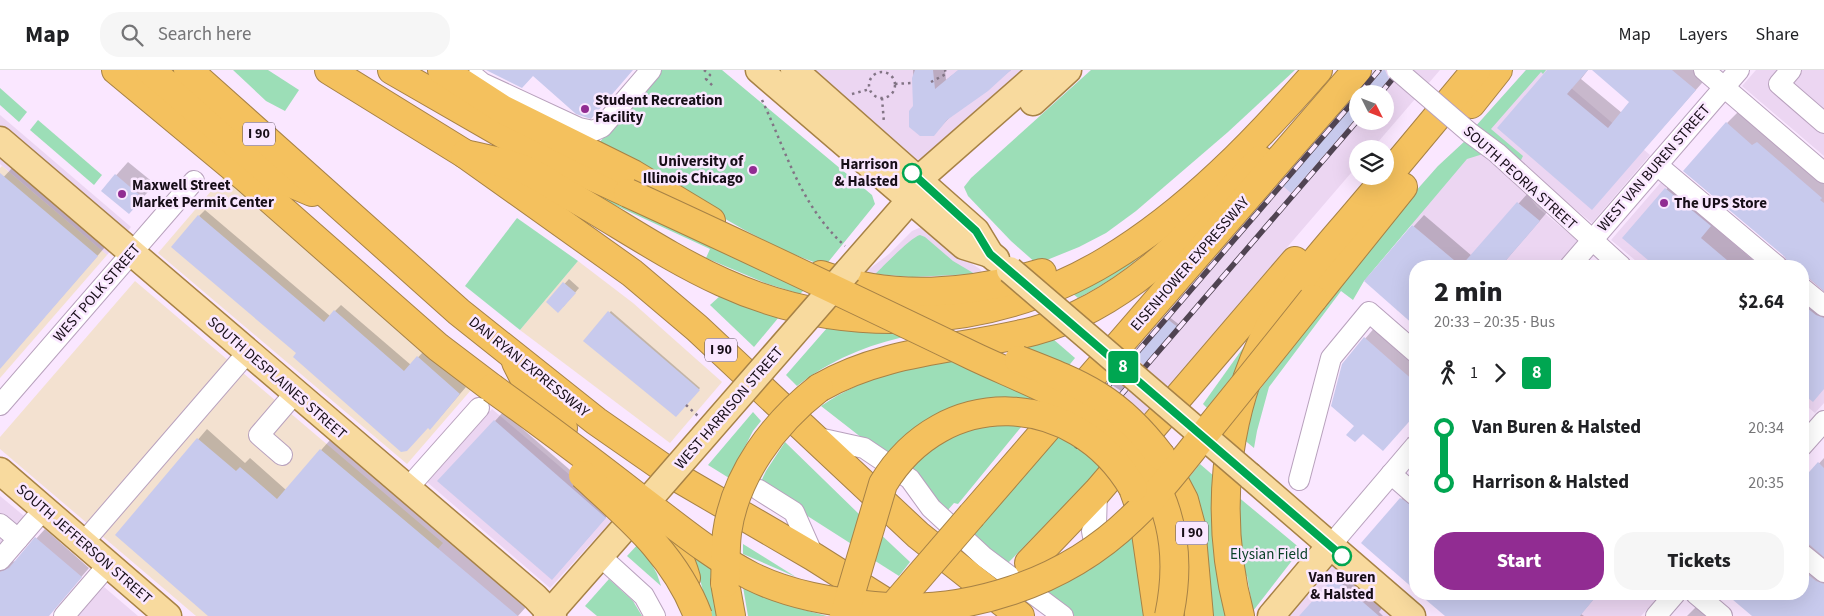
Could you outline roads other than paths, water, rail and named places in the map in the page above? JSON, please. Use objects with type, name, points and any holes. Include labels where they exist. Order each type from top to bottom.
[{"type":"highway","points":[[116,70],[246,178],[438,347],[485,398],[537,434],[639,526],[663,553],[686,587],[698,616]]},
{"type":"highway","points":[[150,70],[274,176],[330,199]]},
{"type":"highway","name":"DAN RYAN EXPRESSWAY","points":[[188,70],[330,199],[459,312],[596,422],[705,494],[814,557],[906,616]]},
{"type":"highway","name":"I 90","points":[[329,70],[465,154],[586,238],[672,305],[888,508],[958,568],[1020,616]]},
{"type":"highway","name":"I 90","points":[[392,70],[538,154],[563,162],[879,310],[935,328],[1084,386],[1118,408],[1142,431],[1161,456],[1184,500],[1191,526],[1199,616]]},
{"type":"highway","points":[[412,70],[563,162]]},
{"type":"highway","points":[[442,70],[502,109],[633,174],[718,225],[787,262],[834,279],[865,287],[934,292],[973,290],[1052,269],[1152,229]]},
{"type":"highway","points":[[465,154],[525,170],[678,259],[740,290],[817,313],[858,318],[935,318],[1018,300],[1048,290],[1110,259],[1152,229],[1232,163],[1318,70]]},
{"type":"highway","points":[[731,616],[725,583],[727,534],[742,483],[778,426],[791,412],[819,388],[856,369],[895,357],[1010,336],[1058,324],[1114,296],[1162,258],[1226,196],[1338,70]]},
{"type":"highway","name":"EISENHOWER EXPRESSWAY","points":[[885,616],[1356,70]]},
{"type":"highway","points":[[1394,147],[1460,70]]},
{"type":"highway","points":[[1240,616],[1226,542],[1226,471],[1234,425],[1259,349],[1271,324],[1304,276],[1476,70]]},
{"type":"highway","points":[[485,398],[701,546],[752,576],[792,592],[835,602],[901,609],[948,606],[987,598],[1045,578],[1078,560],[1111,537],[1158,491],[1498,70]]},
{"type":"highway","points":[[1472,102],[1516,70]]},
{"type":"highway","points":[[973,616],[1029,563],[1097,492],[1360,185]]},
{"type":"highway","points":[[879,310],[1080,407],[1110,427],[1124,441],[1151,478],[1171,528],[1176,568],[1169,616]]},
{"type":"highway","points":[[513,355],[537,404],[598,459],[659,524],[673,546],[685,574],[698,616]]},
{"type":"highway","points":[[844,616],[883,484],[896,465],[912,448],[933,432],[952,422],[979,414],[1010,411],[1026,412],[1052,418],[1076,430],[1099,447],[1116,464],[1133,488],[1144,519],[1158,616]]},
{"type":"main road","points":[[794,70],[921,190]]},
{"type":"main road","name":"WEST HARRISON STREET","points":[[550,615],[628,524],[847,259],[921,190],[1043,70]]},
{"type":"main road","name":"WEST HARRISON STREET","points":[[921,190],[1068,70]]},
{"type":"main road","points":[[759,81],[921,190],[976,231],[990,254],[1412,616]]},
{"type":"main road","name":"SOUTH DESPLAINES STREET","points":[[2,146],[132,253],[407,490],[535,597],[550,615]]},
{"type":"main road","name":"SOUTH JEFFERSON STREET","points":[[0,471],[168,616]]},
{"type":"main road","points":[[1271,616],[1330,546]]},
{"type":"street","points":[[467,70],[482,83],[578,128],[593,131],[602,127],[650,70]]},
{"type":"street","name":"SOUTH PEORIA STREET","points":[[1397,70],[1470,133],[1497,153],[1614,260]]},
{"type":"street","points":[[1704,70],[1824,173]]},
{"type":"street","name":"WEST VAN BUREN STREET","points":[[1575,260],[1739,70]]},
{"type":"street","points":[[1785,77],[1824,123]]},
{"type":"street","points":[[1657,165],[1770,260]]},
{"type":"street","name":"WEST POLK STREET","points":[[0,405],[194,182]]},
{"type":"street","points":[[1809,294],[1824,306]]},
{"type":"street","points":[[1299,480],[1331,358],[1369,312],[1409,347]]},
{"type":"street","points":[[83,543],[248,352]]},
{"type":"street","points":[[282,455],[258,435],[295,393]]},
{"type":"street","points":[[407,490],[485,398]]},
{"type":"street","points":[[812,437],[864,448],[910,479],[931,508],[984,557],[1063,616]]},
{"type":"street","points":[[1330,546],[1409,453]]},
{"type":"street","points":[[1391,474],[1409,490]]},
{"type":"street","points":[[759,490],[794,512],[814,557]]},
{"type":"street","points":[[1083,567],[1094,542],[1092,531],[1096,525],[1097,492]]},
{"type":"street","points":[[0,560],[44,509]]},
{"type":"street","points":[[0,524],[18,539]]},
{"type":"street","points":[[600,556],[644,596],[655,616]]},
{"type":"street","points":[[1809,560],[1824,572]]},
{"type":"street","points":[[64,616],[108,564]]},
{"type":"street","points":[[1656,616],[1670,600]]},
{"type":"street","points":[[1703,600],[1722,616]]},
{"type":"railway","points":[[1366,85],[1379,70]]},
{"type":"railway","points":[[1388,85],[1400,70]]},
{"type":"railway","points":[[1065,436],[1349,106]]},
{"type":"railway","points":[[1077,446],[1349,130]]},
{"type":"place","name":"Student Recreation Facility","points":[[585,109]]},
{"type":"place","name":"University of Illinois Chicago","points":[[753,170]]},
{"type":"place","name":"Harrison & Halsted","points":[[912,173]]},
{"type":"place","name":"Maxwell Street Market Permit Center","points":[[122,194]]},
{"type":"place","name":"The UPS Store","points":[[1664,203]]},
{"type":"place","name":"Van Buren & Halsted","points":[[1342,556]]},
{"type":"park label","name":"Elysian Field","points":[[1269,554]]}]
